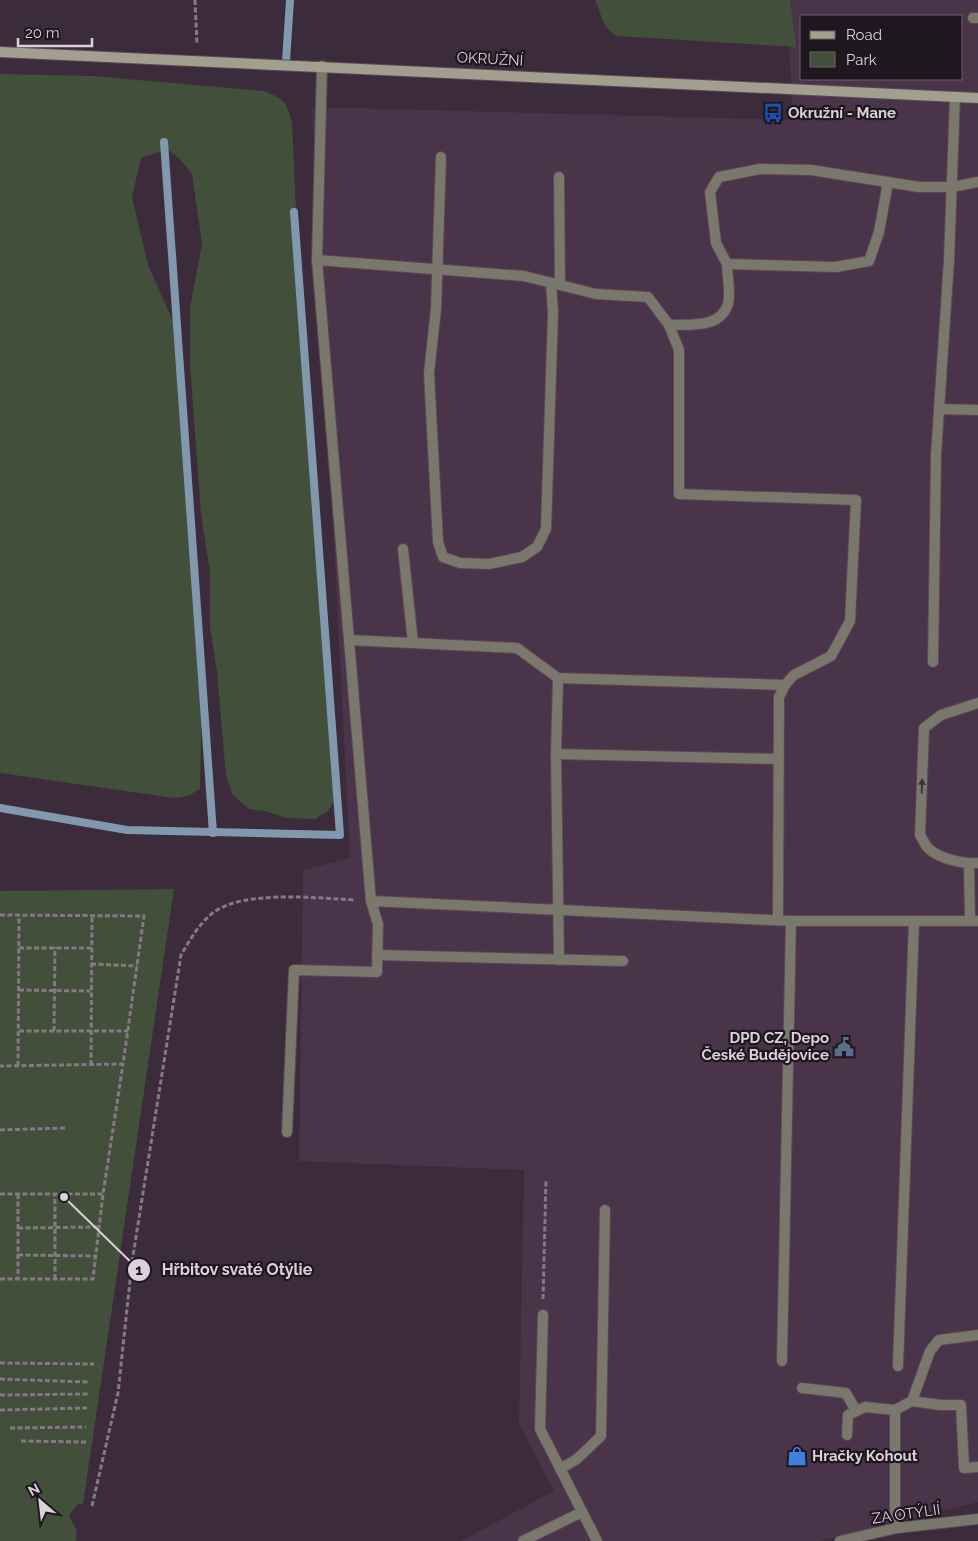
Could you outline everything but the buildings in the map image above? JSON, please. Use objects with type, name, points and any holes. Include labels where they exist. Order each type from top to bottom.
[{"type":"main road","name":"OKRUŽNÍ","points":[[0,52],[978,98]]},
{"type":"street","points":[[287,1132],[294,970],[377,972],[378,924],[371,901],[317,260],[322,66]]},
{"type":"street","points":[[933,662],[936,455],[949,260],[956,97]]},
{"type":"street","points":[[441,157],[436,309],[428,373],[438,542],[443,557],[460,563],[489,564],[522,557],[537,547],[546,530],[559,177]]},
{"type":"street","points":[[669,325],[706,323],[720,318],[728,303],[727,264],[716,243],[710,192],[719,177],[760,169],[811,170],[920,188],[952,187],[978,182]]},
{"type":"street","points":[[727,264],[836,268],[869,261],[879,232],[888,182]]},
{"type":"street","points":[[317,260],[524,276],[596,294],[648,298],[669,325],[679,350],[679,494],[856,500],[850,621],[831,656],[794,675],[784,685],[779,696],[778,920]]},
{"type":"street","points":[[939,409],[978,410]]},
{"type":"street","points":[[403,549],[413,643]]},
{"type":"street","points":[[349,640],[517,648],[558,678],[784,685]]},
{"type":"street","points":[[558,678],[556,754],[559,960]]},
{"type":"street","points":[[371,901],[791,921],[974,921],[973,864],[949,860],[928,849],[920,835],[924,728],[941,715],[978,703]]},
{"type":"street","points":[[556,754],[779,759]]},
{"type":"street","points":[[782,1361],[791,921]]},
{"type":"street","points":[[898,1366],[914,921]]},
{"type":"street","points":[[377,955],[623,961]]},
{"type":"street","points":[[560,1470],[577,1459],[601,1436],[606,1210]]},
{"type":"street","points":[[543,1315],[540,1429],[597,1541]]},
{"type":"street","points":[[912,1401],[930,1350],[939,1340],[978,1335]]},
{"type":"street","points":[[802,1388],[846,1392],[856,1411]]},
{"type":"street","points":[[847,1436],[848,1415],[865,1407],[895,1410],[912,1401],[940,1405],[961,1405],[964,1468],[978,1467]]},
{"type":"street","points":[[895,1410],[895,1509],[897,1528]]},
{"type":"street","points":[[523,1541],[582,1512]]},
{"type":"street","name":"ZA OTÝLIÍ","points":[[840,1541],[897,1528],[978,1519]]},
{"type":"path","points":[[196,0],[198,60]]},
{"type":"path","points":[[92,1506],[118,1393],[132,1262],[181,955],[198,928],[214,912],[232,902],[274,898],[371,901]]},
{"type":"path","points":[[0,915],[144,916],[103,1194],[93,1280],[0,1279]]},
{"type":"path","points":[[18,1066],[19,916]]},
{"type":"path","points":[[91,1065],[92,916]]},
{"type":"path","points":[[54,947],[54,1031]]},
{"type":"path","points":[[19,948],[91,948]]},
{"type":"path","points":[[91,964],[137,966]]},
{"type":"path","points":[[19,990],[90,991]]},
{"type":"path","points":[[19,1031],[128,1031]]},
{"type":"path","points":[[0,1066],[123,1064]]},
{"type":"path","points":[[0,1130],[65,1128]]},
{"type":"path","points":[[543,1315],[546,1179]]},
{"type":"path","points":[[0,1194],[103,1194]]},
{"type":"path","points":[[18,1194],[18,1279]]},
{"type":"path","points":[[55,1194],[55,1279]]},
{"type":"path","points":[[18,1228],[99,1227]]},
{"type":"path","points":[[18,1255],[96,1256]]},
{"type":"path","points":[[0,1363],[94,1364]]},
{"type":"path","points":[[0,1379],[88,1382]]},
{"type":"path","points":[[0,1395],[89,1394]]},
{"type":"path","points":[[0,1410],[87,1408]]},
{"type":"path","points":[[10,1428],[86,1427]]},
{"type":"path","points":[[20,1441],[86,1442]]},
{"type":"shaded area","points":[[790,0],[978,0],[978,1502],[821,1541],[461,1541],[554,1491],[519,1424],[524,1170],[299,1161],[303,870],[350,858],[312,107],[793,120],[789,46],[795,47]]},
{"type":"green space","points":[[595,0],[790,0],[796,47],[617,36],[605,25]]},
{"type":"green space","points":[[0,74],[92,76],[264,91],[280,99],[288,109],[292,122],[296,210],[332,677],[337,796],[328,811],[315,819],[286,818],[265,811],[249,809],[233,795],[226,776],[217,672],[210,627],[210,573],[201,514],[190,365],[190,307],[202,244],[192,174],[180,159],[167,149],[141,158],[132,197],[148,265],[174,323],[184,402],[187,527],[202,693],[200,789],[188,796],[174,798],[0,773]]},
{"type":"green space","points":[[174,889],[83,1504],[78,1504],[69,1515],[77,1531],[76,1541],[0,1541],[0,891]]},
{"type":"waterway","points":[[286,61],[290,0]]},
{"type":"waterway","points":[[164,142],[213,833]]},
{"type":"waterway","points":[[0,808],[127,830],[340,835],[294,212]]},
{"type":"place","name":"Okružní - Mane","points":[[773,113]]},
{"type":"place","name":"DPD CZ, Depo České Budějovice","points":[[844,1047]]},
{"type":"place","name":"Hřbitov svaté Otýlie","points":[[64,1197]]},
{"type":"place","name":"Hračky Kohout","points":[[797,1456]]}]
